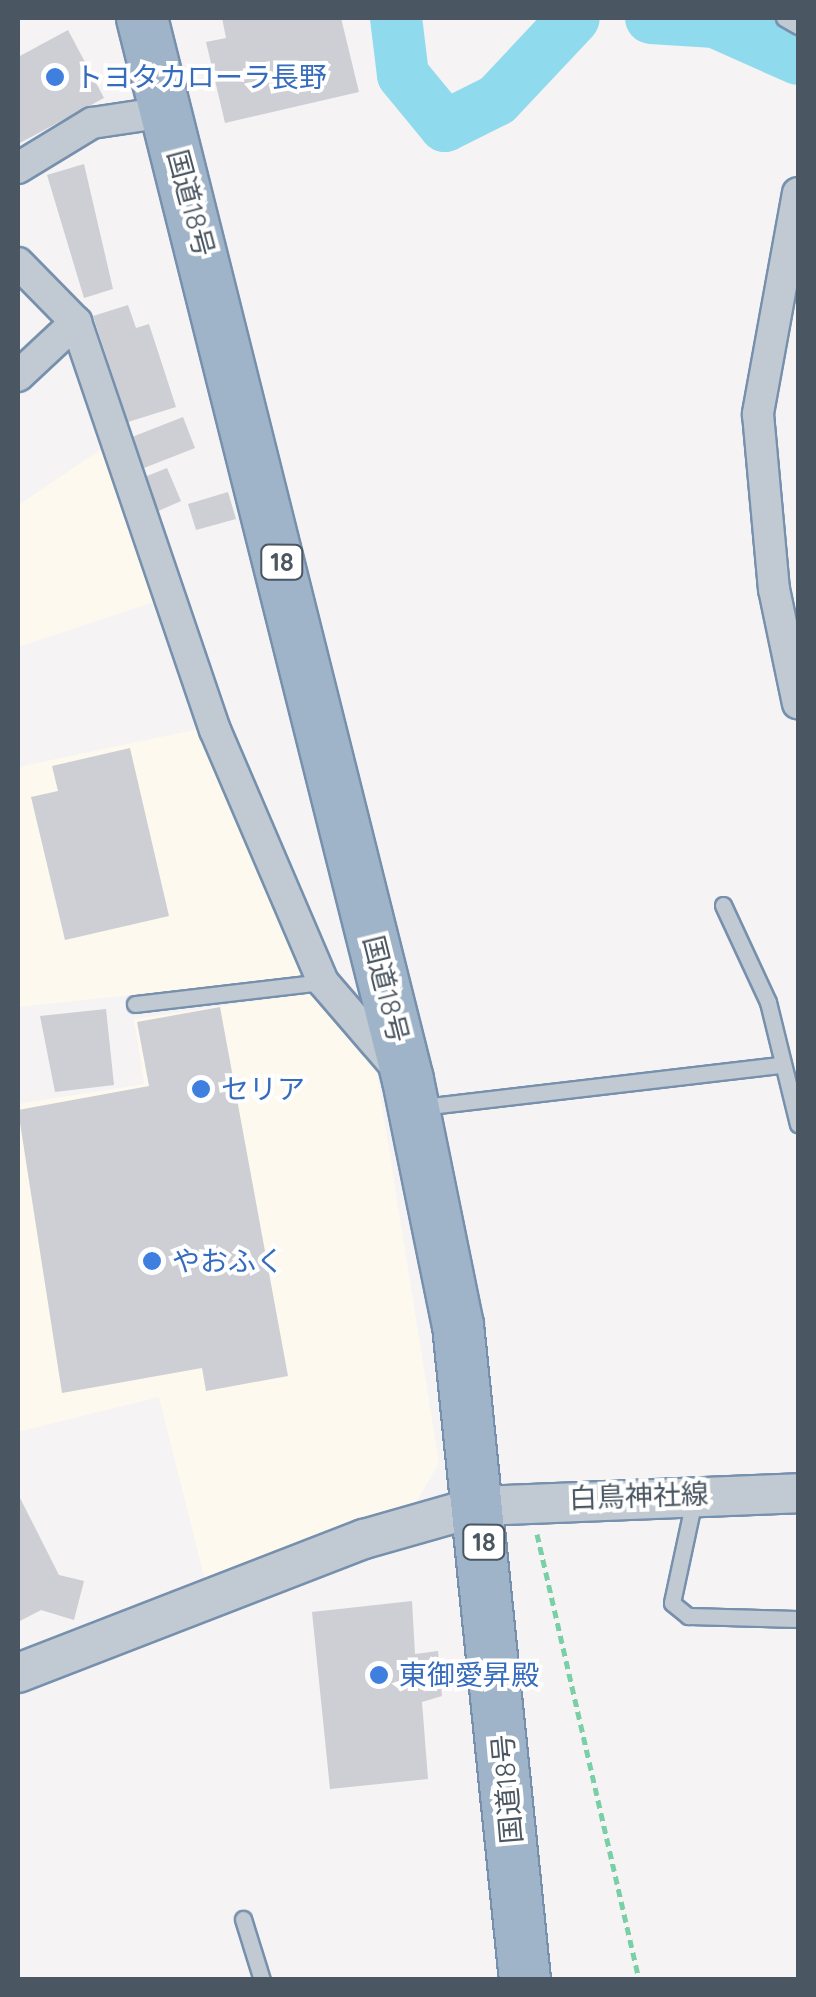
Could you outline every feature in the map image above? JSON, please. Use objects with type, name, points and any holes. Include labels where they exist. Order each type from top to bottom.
[{"type":"highway","name":"国道18号","points":[[142,18],[411,1094],[458,1325],[480,1506],[525,1980]]},
{"type":"street","points":[[18,168],[92,122],[166,112]]},
{"type":"street","points":[[798,194],[758,414],[774,588],[798,704]]},
{"type":"street","points":[[18,263],[76,322],[215,730],[323,982],[411,1094]]},
{"type":"street","points":[[18,376],[76,322]]},
{"type":"street","name":"白鳥神社線","points":[[18,1673],[364,1539],[480,1506],[696,1493],[798,1493]]},
{"type":"lane","points":[[784,18],[798,26]]},
{"type":"lane","points":[[723,905],[768,1002],[798,1124]]},
{"type":"lane","points":[[135,1004],[323,982]]},
{"type":"lane","points":[[411,1094],[781,1066]]},
{"type":"lane","points":[[696,1493],[672,1603],[688,1616],[798,1619]]},
{"type":"lane","points":[[242,1919],[262,1980]]},
{"type":"path","points":[[531,1502],[639,1980]]},
{"type":"shaded area","points":[[106,446],[166,598],[18,647],[18,505]]},
{"type":"shaded area","points":[[203,728],[310,976],[18,1007],[18,767]]},
{"type":"shaded area","points":[[318,992],[377,1074],[439,1463],[414,1506],[206,1584],[159,1397],[18,1432],[18,1104],[144,1084],[134,1019]]},
{"type":"building","points":[[222,18],[341,18],[359,92],[225,123],[206,42],[226,38]]},
{"type":"building","name":"トヨタカローラ長野","points":[[68,30],[104,98],[18,144],[18,57]]},
{"type":"building","points":[[84,164],[113,289],[84,298],[47,175]]},
{"type":"building","points":[[128,305],[136,328],[149,324],[176,407],[128,422],[93,316]]},
{"type":"building","points":[[183,417],[195,448],[144,468],[132,437]]},
{"type":"building","points":[[167,468],[181,501],[156,512],[142,478]]},
{"type":"building","points":[[228,492],[236,519],[196,530],[188,504]]},
{"type":"building","points":[[130,748],[169,916],[65,940],[31,797],[58,791],[52,766]]},
{"type":"building","name":"やおふく","points":[[220,1007],[288,1376],[206,1391],[202,1368],[62,1393],[18,1110],[149,1086],[137,1022]]},
{"type":"building","points":[[106,1009],[114,1085],[55,1092],[40,1016]]},
{"type":"building","points":[[18,1494],[59,1575],[84,1581],[74,1620],[41,1610],[18,1622]]},
{"type":"building","name":"東御愛昇殿","points":[[412,1601],[415,1654],[438,1651],[442,1696],[422,1702],[428,1779],[330,1789],[312,1612]]},
{"type":"waterway","points":[[396,18],[403,75],[445,126],[497,100],[574,18]]},
{"type":"waterway","points":[[651,18],[715,22],[798,59]]},
{"type":"place","name":"トヨタカローラ長野","points":[[55,77]]},
{"type":"place","name":"セリア","points":[[201,1089]]},
{"type":"place","name":"やおふく","points":[[152,1261]]},
{"type":"place","name":"東御愛昇殿","points":[[379,1675]]}]
